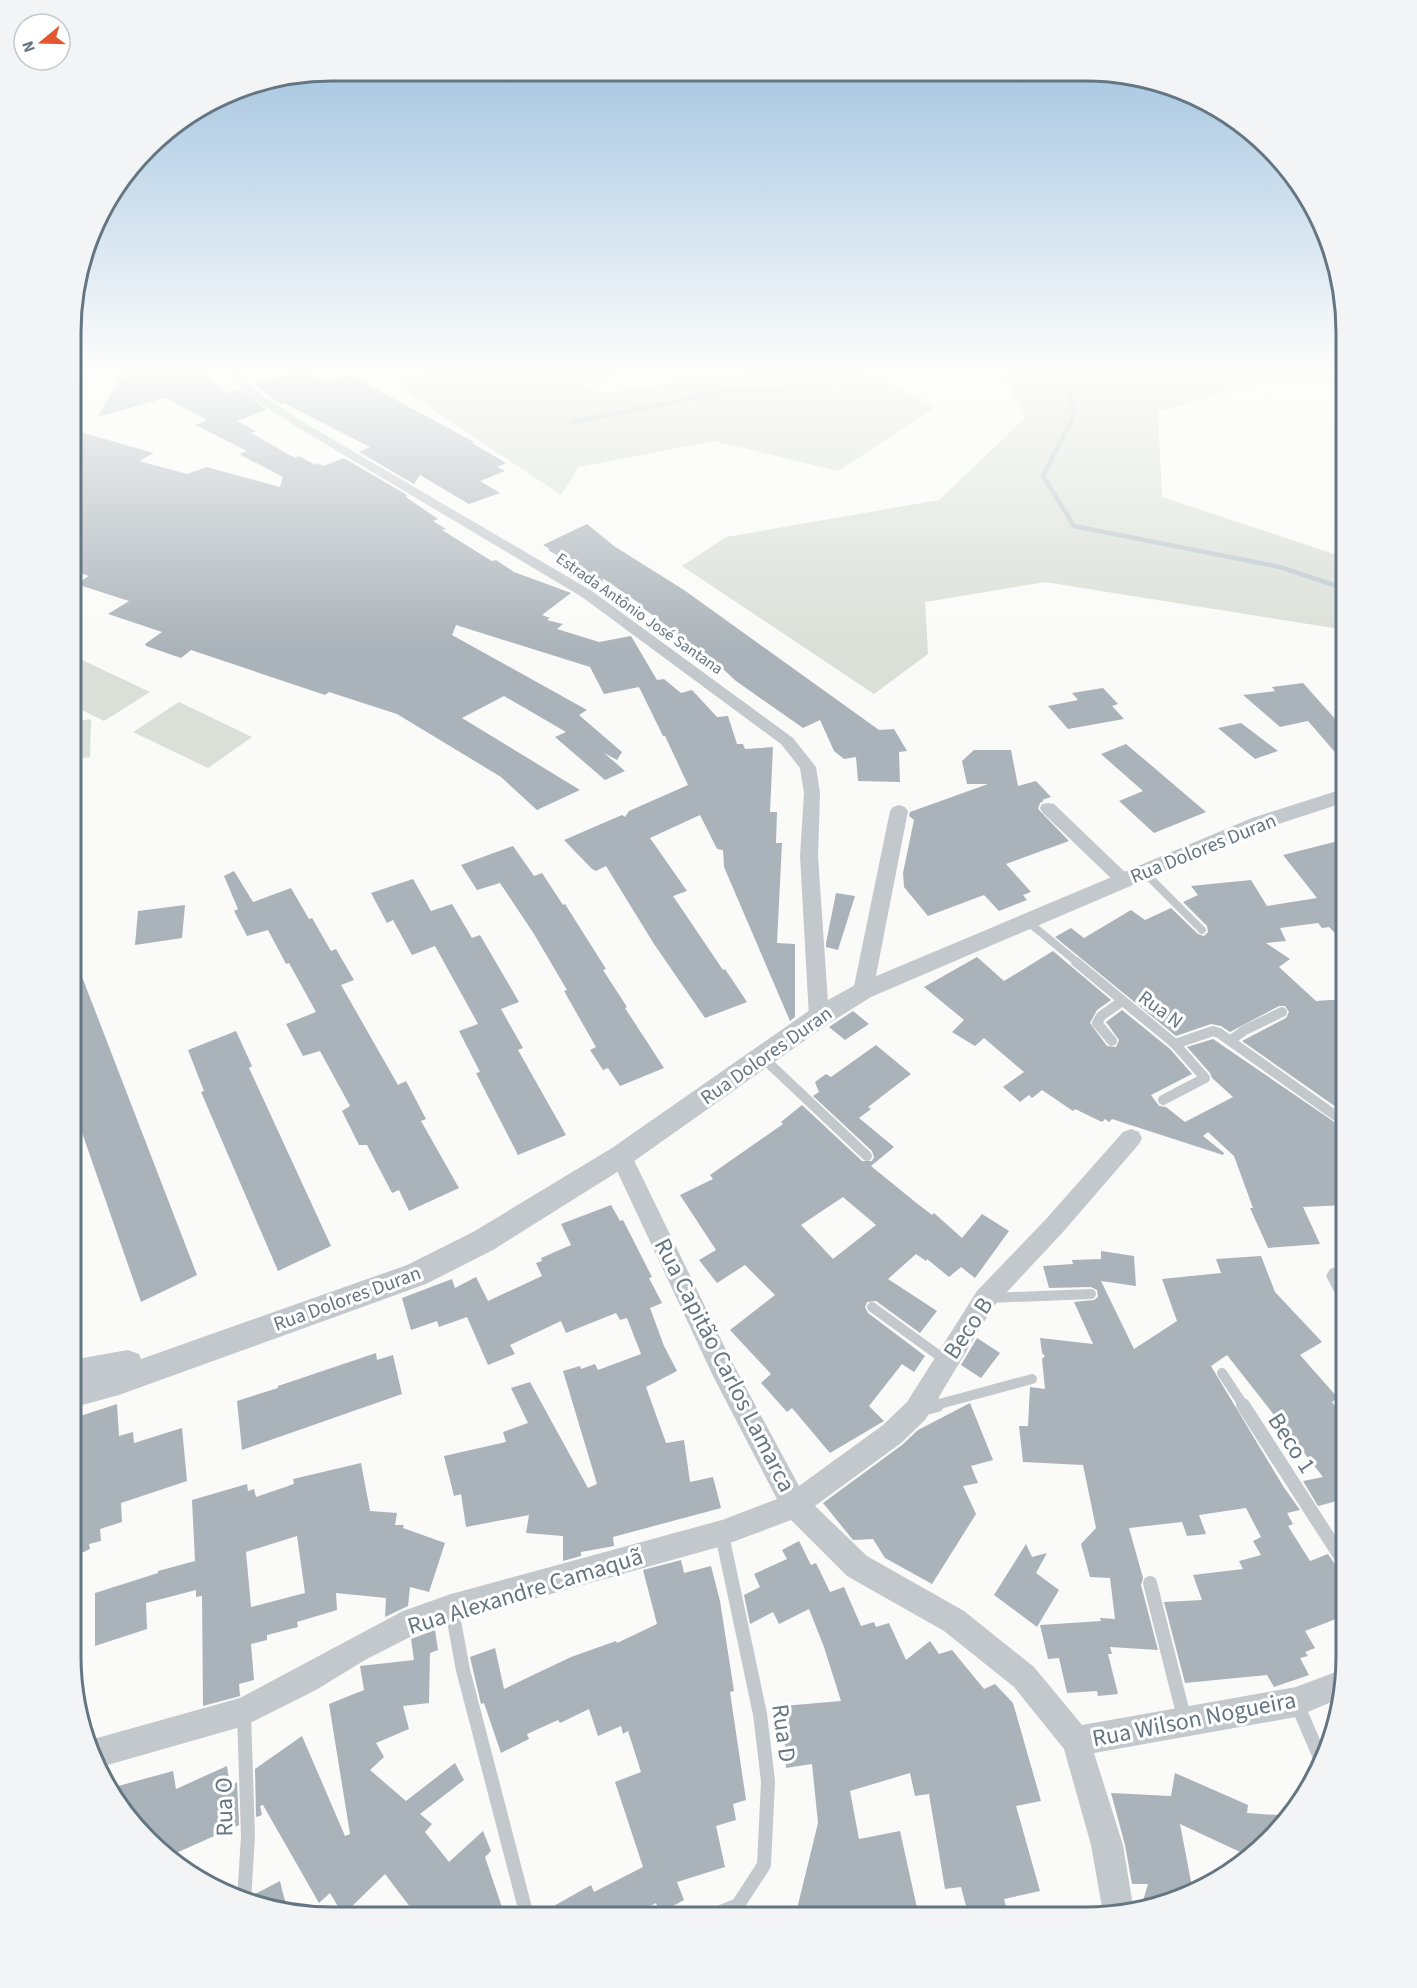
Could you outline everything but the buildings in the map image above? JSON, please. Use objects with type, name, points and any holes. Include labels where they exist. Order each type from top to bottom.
[{"type":"street","name":"Estrada Antônio José Santana","points":[[366,463],[587,594],[787,741],[808,767],[812,793],[809,856],[819,1017]]},
{"type":"street","name":"Rua Dolores Duran","points":[[81,1390],[119,1381],[416,1275],[483,1241],[621,1156],[819,1017],[863,991],[1259,823],[1336,798]]},
{"type":"street","points":[[1048,808],[1133,876]]},
{"type":"street","points":[[863,991],[899,811]]},
{"type":"street","name":"Beco B","points":[[795,1505],[892,1434],[916,1411],[945,1360],[985,1299],[1056,1225],[1131,1138]]},
{"type":"street","name":"Rua Capitão Carlos Lamarca","points":[[621,1156],[722,1368],[795,1505],[857,1566],[954,1621],[1024,1677],[1076,1741],[1107,1845],[1117,1905]]},
{"type":"street","name":"Rua Dolores Duran","points":[[81,1372],[204,1350]]},
{"type":"street","name":"Rua Alexandre Camaquã","points":[[100,1752],[244,1712],[403,1625],[451,1608],[722,1533],[795,1505]]},
{"type":"street","name":"Rua Wilson Nogueira","points":[[1076,1741],[1296,1702],[1334,1686]]},
{"type":"lane","points":[[1133,876],[1202,930]]},
{"type":"lane","name":"Rua N","points":[[1027,921],[1174,1044],[1213,1031],[1231,1040],[1336,1116]]},
{"type":"lane","points":[[1112,1041],[1097,1023],[1101,1016],[1121,1002]]},
{"type":"lane","points":[[1231,1040],[1245,1030],[1282,1012]]},
{"type":"lane","points":[[1162,1100],[1205,1078],[1174,1044]]},
{"type":"lane","points":[[762,1057],[867,1156]]},
{"type":"lane","points":[[985,1299],[1091,1294]]},
{"type":"lane","points":[[872,1307],[945,1360]]},
{"type":"lane","name":"Beco 1","points":[[1222,1373],[1336,1550]]},
{"type":"lane","points":[[916,1411],[1032,1379]]},
{"type":"lane","name":"Rua D","points":[[722,1533],[760,1714],[768,1781],[764,1865],[738,1905],[733,1907]]},
{"type":"lane","points":[[1150,1583],[1185,1720]]},
{"type":"lane","points":[[451,1608],[463,1670],[525,1907]]},
{"type":"lane","points":[[1296,1702],[1317,1751]]},
{"type":"lane","name":"Rua O","points":[[244,1712],[248,1836],[245,1891]]},
{"type":"shaded area","points":[[513,463],[601,463],[579,467],[561,495]]},
{"type":"shaded area","points":[[804,463],[851,463],[838,471]]},
{"type":"shaded area","points":[[978,463],[1160,463],[1162,497],[1336,555],[1336,628],[1045,582],[925,602],[928,654],[874,694],[682,566],[726,537],[939,500]]},
{"type":"shaded area","points":[[81,661],[150,692],[104,721],[81,710]]},
{"type":"shaded area","points":[[179,702],[252,737],[208,768],[133,732]]},
{"type":"shaded area","points":[[91,719],[90,757],[81,758],[81,721]]},
{"type":"waterway","points":[[1050,463],[1043,476],[1074,526],[1280,567],[1336,586]]}]
